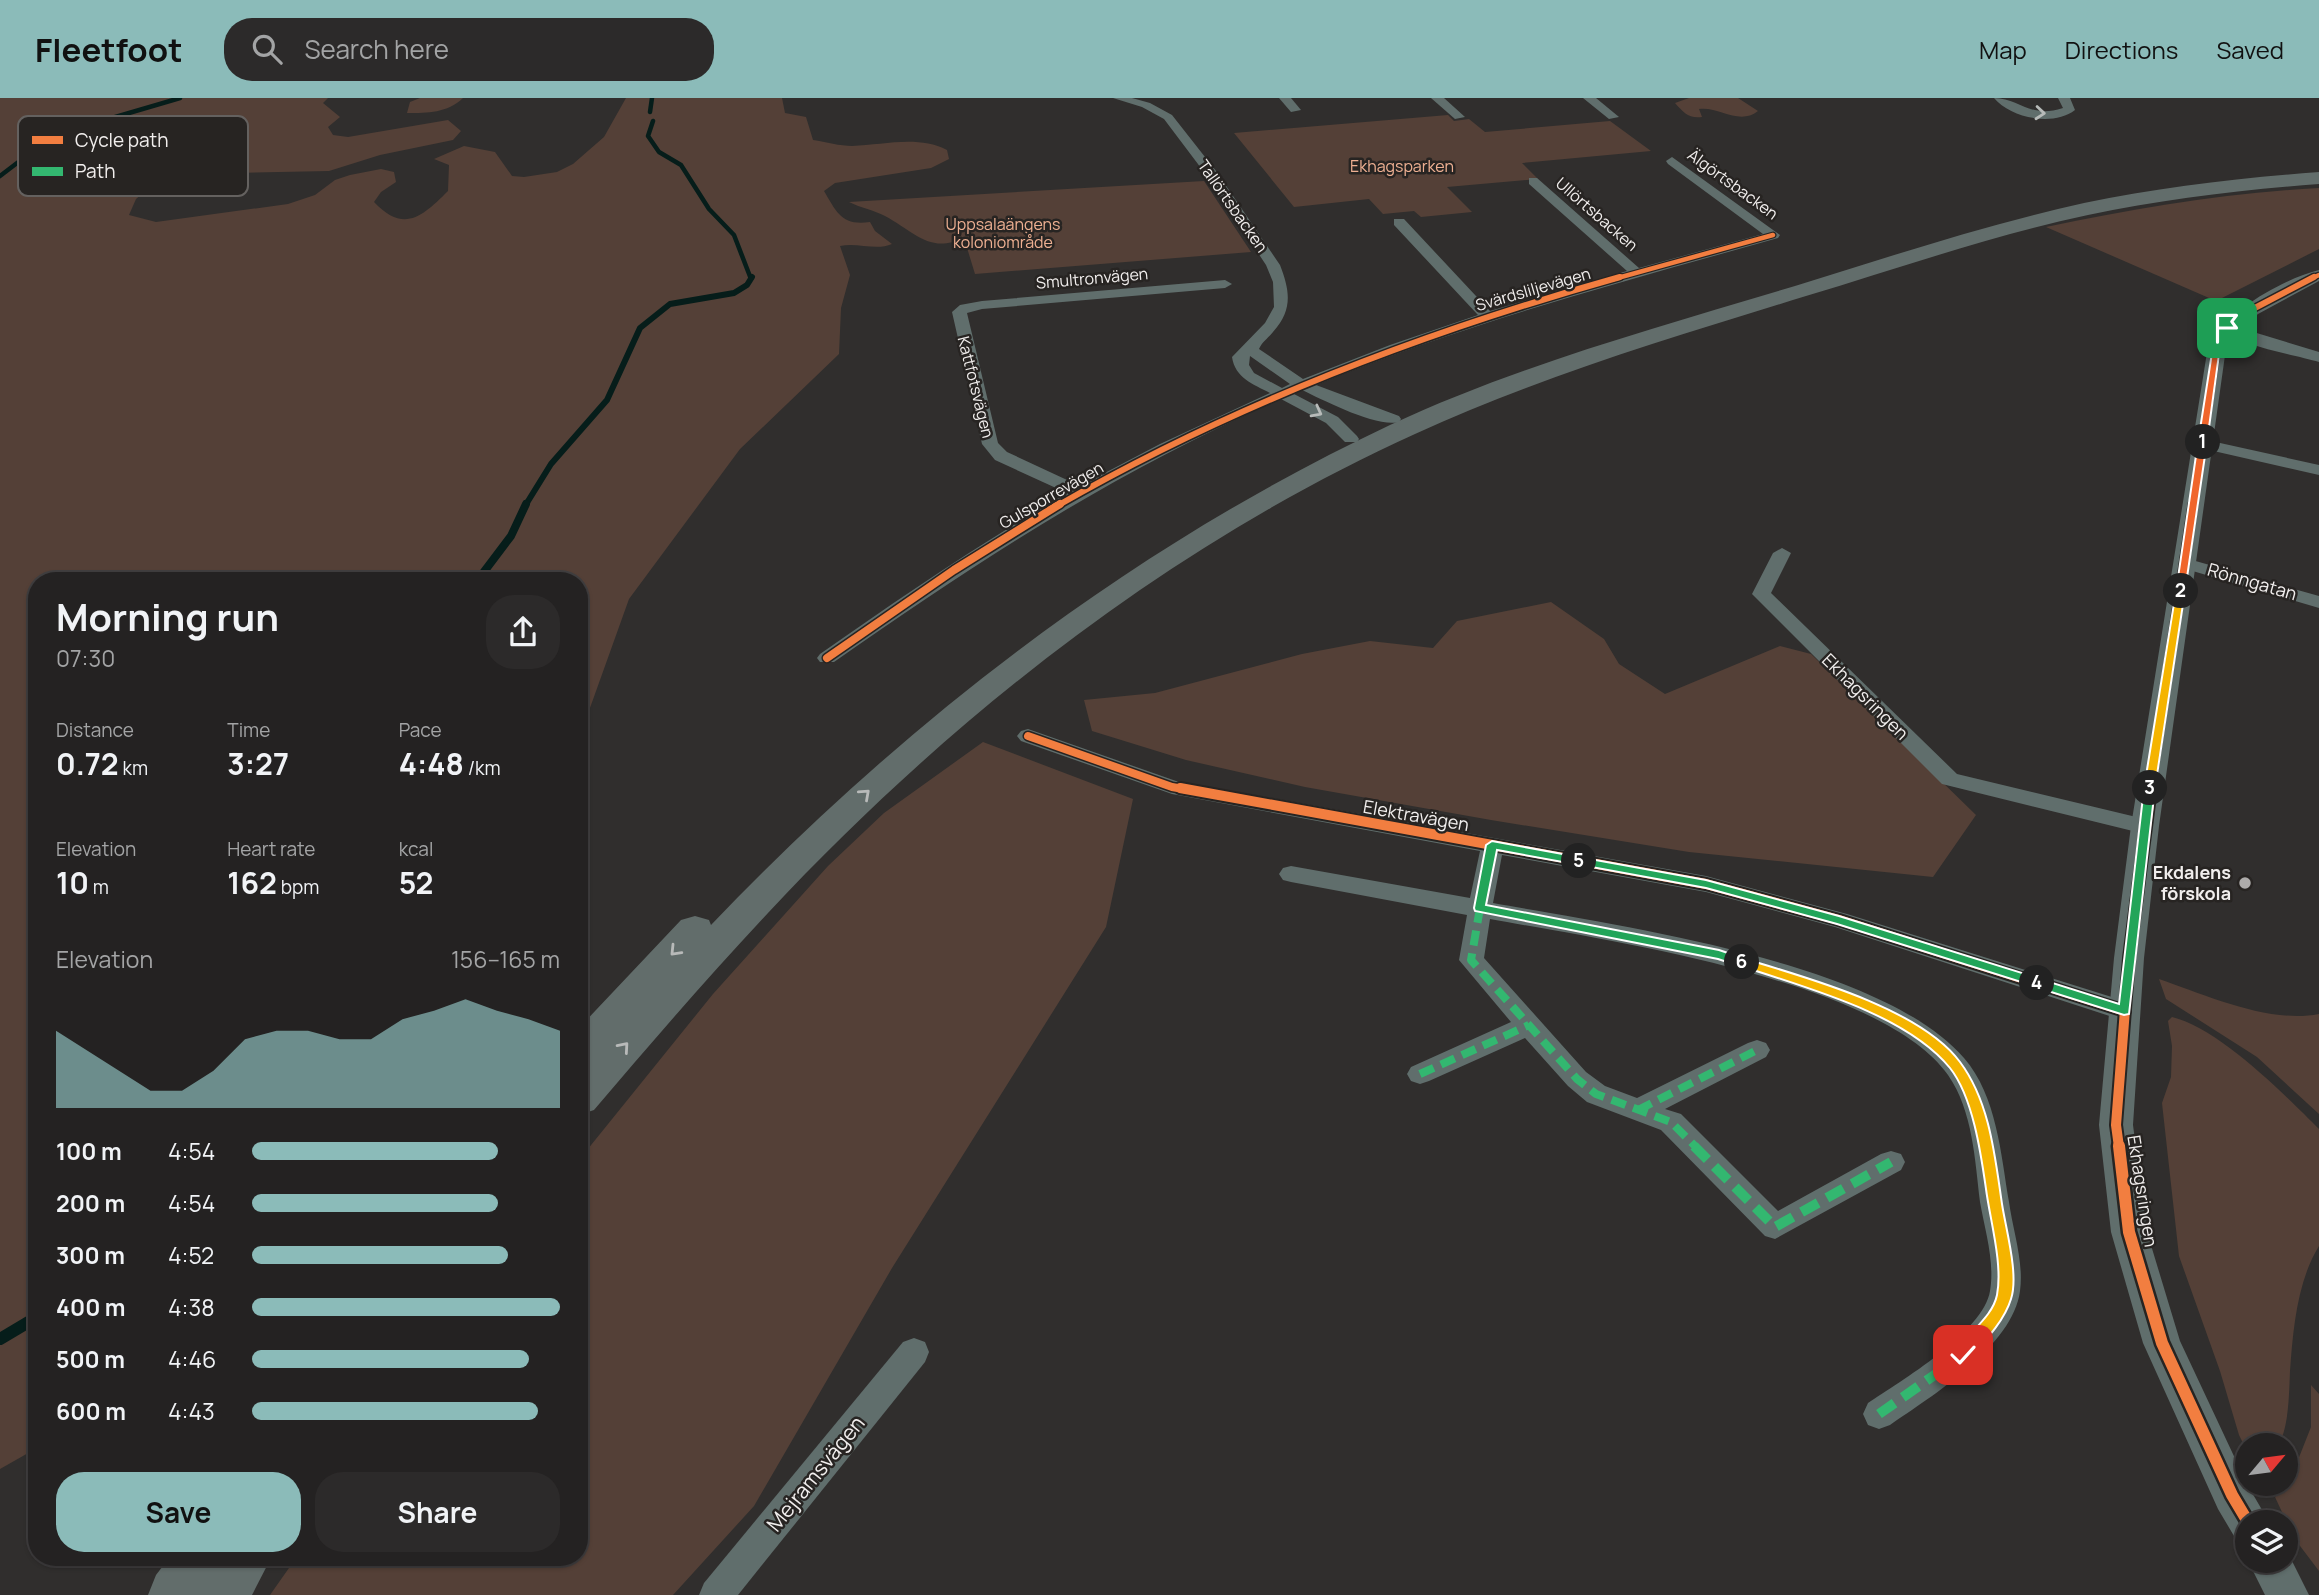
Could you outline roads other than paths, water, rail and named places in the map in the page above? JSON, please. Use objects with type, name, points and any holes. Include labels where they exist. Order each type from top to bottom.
[{"type":"highway","points":[[588,1045],[754,870],[918,719],[1028,633],[1160,543],[1263,482],[1394,419],[1489,379],[1584,345],[1997,223],[2081,203],[2154,190],[2319,172]]},
{"type":"highway","points":[[588,1088],[682,980],[766,891],[861,797],[928,737],[1101,601],[1176,551],[1240,513],[1380,440],[1550,369],[1631,341],[1967,241],[2098,207],[2194,191],[2319,178]]},
{"type":"highway","points":[[176,1595],[196,1566]]},
{"type":"highway","points":[[220,1595],[239,1566]]},
{"type":"street","name":"Tallörtsbacken","points":[[1119,98],[1146,105],[1168,117],[1212,174],[1277,272],[1284,292],[1283,307],[1273,322],[1252,343]]},
{"type":"street","points":[[1146,105],[1165,98]]},
{"type":"street","points":[[1284,98],[1295,110]]},
{"type":"street","points":[[1437,98],[1460,117]]},
{"type":"street","points":[[1589,98],[1613,117]]},
{"type":"street","points":[[2000,98],[2010,108],[2046,114],[2070,110],[2064,98]]},
{"type":"street","name":"Älgörtsbacken","points":[[1672,161],[1773,235]]},
{"type":"street","name":"Ullörtsbacken","points":[[1533,181],[1637,273]]},
{"type":"street","points":[[1399,222],[1487,316]]},
{"type":"street","name":"Svärdsliljevägen","points":[[1305,384],[1398,347],[1487,316],[1773,235]]},
{"type":"street","points":[[2227,328],[2269,300],[2319,275]]},
{"type":"street","name":"Smultronvägen","points":[[962,309],[1225,284]]},
{"type":"street","name":"Kattfotsvägen","points":[[962,309],[959,316],[990,444],[994,451],[1082,493]]},
{"type":"street","points":[[2227,328],[2245,336],[2319,356]]},
{"type":"street","name":"Ekhagsringen","points":[[2227,328],[2218,340],[2145,826],[2124,1011],[2116,1125],[2129,1232],[2162,1343],[2241,1510]]},
{"type":"street","points":[[1252,343],[1252,350],[1259,359],[1305,384],[1361,410],[1394,419]]},
{"type":"street","points":[[1252,343],[1240,357],[1241,366],[1249,376],[1332,420],[1351,439]]},
{"type":"street","name":"Gulsporrevägen","points":[[827,658],[999,541],[1082,493],[1197,432],[1305,384]]},
{"type":"street","points":[[2202,444],[2319,470]]},
{"type":"street","name":"Ekhagsringen","points":[[1782,553],[1761,594],[1950,779],[2145,826]]},
{"type":"street","name":"Rönngatan","points":[[2185,563],[2319,601]]},
{"type":"street","name":"Elektravägen","points":[[1028,736],[1172,787],[1706,884],[1839,920],[2124,1011]]},
{"type":"street","points":[[1492,845],[1471,960],[1577,1079],[1596,1094],[1671,1122],[1775,1227],[1891,1162]]},
{"type":"street","points":[[1291,874],[1719,955],[1837,993],[1905,1024],[1931,1042],[1955,1065],[1965,1082],[1985,1136],[2005,1273],[2004,1298],[1985,1330],[1963,1355],[1879,1414]]},
{"type":"street","points":[[1420,1074],[1529,1025]]},
{"type":"street","points":[[1639,1110],[1757,1049]]},
{"type":"street","name":"Mejramsvägen","points":[[716,1595],[914,1352]]},
{"type":"street","points":[[2276,1573],[2288,1595]]},
{"type":"waterway","points":[[119,116],[180,98]]},
{"type":"waterway","points":[[650,112],[652,98]]},
{"type":"waterway","points":[[653,121],[648,136],[659,152],[681,165],[709,209],[734,235],[751,279]]},
{"type":"waterway","points":[[0,176],[18,162]]},
{"type":"waterway","points":[[525,506],[551,464],[607,400],[640,328],[670,304],[734,293],[747,285],[751,279]]},
{"type":"waterway","points":[[484,572],[511,536],[525,506]]},
{"type":"waterway","points":[[0,1339],[28,1322]]},
{"type":"place","name":"Ekdalens förskola","points":[[2245,883]]},
{"type":"park label","name":"Ekhagsparken","points":[[1402,166]]},
{"type":"park label","name":"Uppsalaängens koloniområde","points":[[1003,233]]}]
